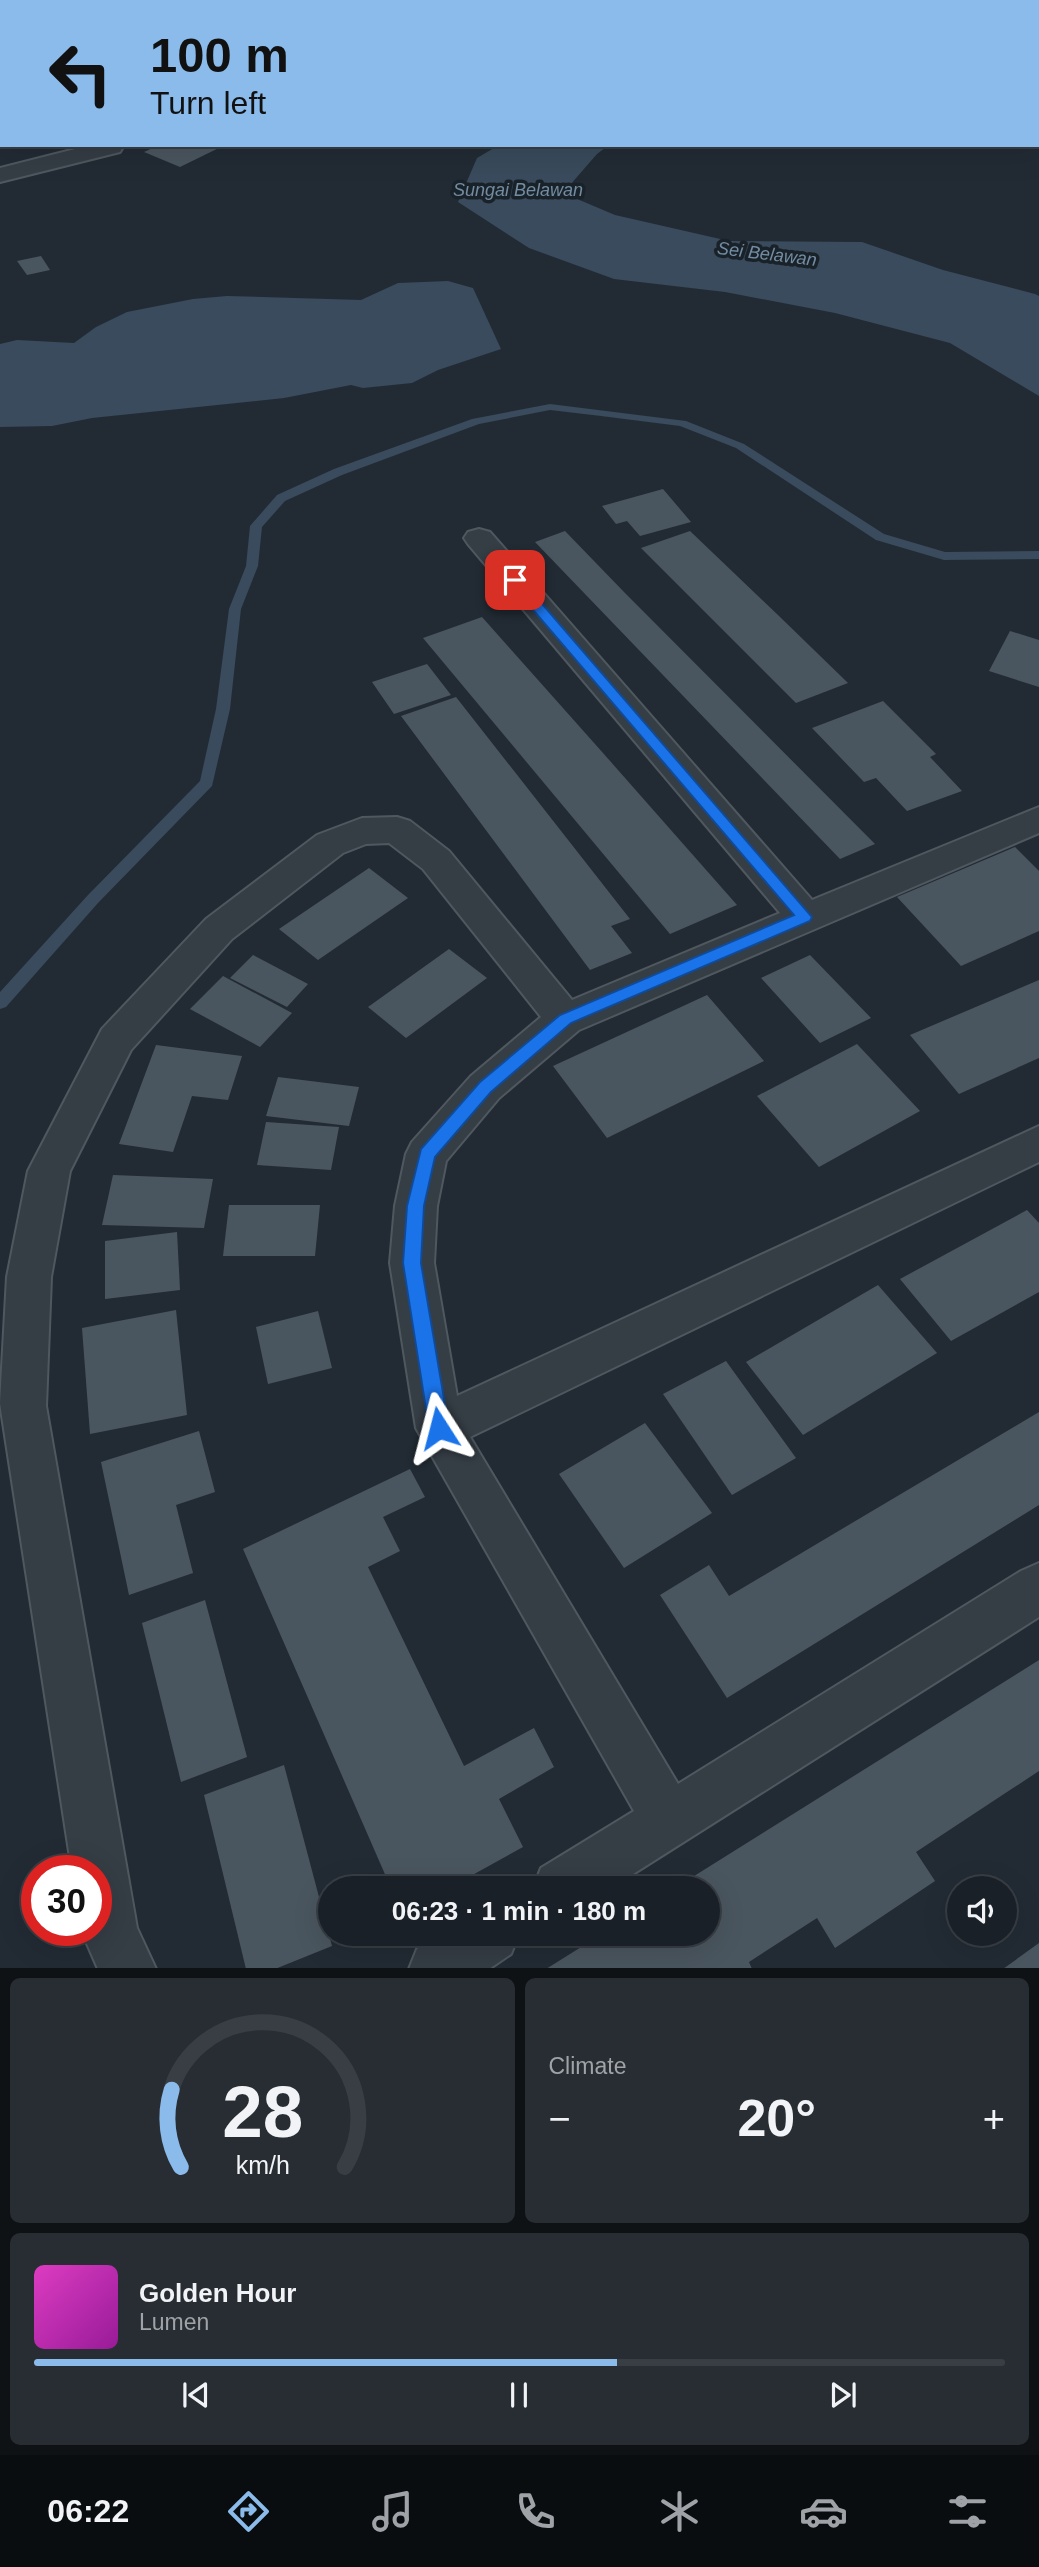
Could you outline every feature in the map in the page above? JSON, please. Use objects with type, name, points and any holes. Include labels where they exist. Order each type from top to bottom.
[{"type":"street","points":[[0,175],[112,147]]},
{"type":"street","points":[[479,538],[805,917]]},
{"type":"street","points":[[668,1819],[439,1428],[412,1263],[415,1206],[427,1154],[485,1087],[565,1019],[1039,819]]},
{"type":"street","points":[[127,1968],[110,1934],[23,1406],[29,1277],[49,1171],[116,1040],[125,1030],[219,929],[330,844],[362,831],[397,831],[436,860],[565,1019]]},
{"type":"street","points":[[439,1428],[1039,1143]]},
{"type":"street","points":[[580,1876],[1039,1588]]},
{"type":"street","points":[[440,1968],[473,1946]]},
{"type":"water","name":"Sungai Belawan","points":[[496,147],[606,147],[563,193],[615,215],[729,241],[862,242],[943,270],[1035,294],[1039,296],[1039,396],[950,343],[835,313],[725,292],[614,279],[529,248],[458,202],[477,158]]},
{"type":"water","points":[[448,281],[473,288],[501,349],[438,370],[412,383],[363,388],[351,385],[284,398],[92,418],[52,426],[0,427],[0,344],[17,340],[74,343],[96,327],[127,312],[193,299],[227,296],[361,300],[398,283]]},
{"type":"building","points":[[155,147],[221,147],[180,167],[144,152]]},
{"type":"building","points":[[41,256],[50,270],[27,275],[17,261]]},
{"type":"building","points":[[663,489],[691,522],[640,536],[627,521],[616,524],[602,506]]},
{"type":"building","points":[[565,531],[875,844],[840,859],[535,542]]},
{"type":"building","points":[[690,531],[848,683],[796,703],[641,548]]},
{"type":"building","points":[[482,617],[737,905],[670,934],[423,638]]},
{"type":"building","points":[[1010,631],[1039,640],[1039,687],[989,671]]},
{"type":"building","points":[[427,664],[451,695],[394,714],[372,682]]},
{"type":"building","points":[[456,697],[630,919],[611,926],[632,953],[590,970],[401,716]]},
{"type":"building","points":[[883,701],[936,754],[930,757],[962,791],[907,811],[876,778],[864,782],[812,728]]},
{"type":"building","points":[[1015,847],[1039,871],[1039,931],[961,966],[897,897]]},
{"type":"building","points":[[369,868],[408,898],[318,960],[279,929]]},
{"type":"building","points":[[449,949],[487,978],[406,1038],[368,1007]]},
{"type":"building","points":[[253,955],[308,984],[287,1007],[230,978]]},
{"type":"building","points":[[810,955],[871,1018],[820,1043],[761,978]]},
{"type":"building","points":[[223,976],[292,1013],[260,1047],[190,1009]]},
{"type":"building","points":[[1039,980],[1039,1058],[959,1094],[910,1035]]},
{"type":"building","points":[[707,995],[764,1061],[607,1138],[553,1066]]},
{"type":"building","points":[[857,1044],[920,1111],[819,1167],[757,1096]]},
{"type":"building","points":[[156,1045],[242,1056],[228,1100],[192,1096],[173,1152],[119,1144]]},
{"type":"building","points":[[278,1077],[359,1087],[349,1126],[266,1116]]},
{"type":"building","points":[[266,1122],[339,1127],[331,1170],[257,1165]]},
{"type":"building","points":[[113,1175],[213,1179],[204,1228],[102,1225]]},
{"type":"building","points":[[229,1205],[320,1205],[315,1256],[223,1256]]},
{"type":"building","points":[[1027,1210],[1039,1223],[1039,1292],[951,1341],[900,1279]]},
{"type":"building","points":[[177,1232],[180,1290],[105,1299],[105,1241]]},
{"type":"building","points":[[878,1285],[937,1353],[803,1435],[746,1362]]},
{"type":"building","points":[[176,1310],[187,1415],[90,1434],[82,1328]]},
{"type":"building","points":[[318,1311],[332,1368],[268,1384],[256,1327]]},
{"type":"building","points":[[726,1361],[796,1458],[732,1495],[663,1394]]},
{"type":"building","points":[[1039,1412],[1039,1505],[727,1698],[660,1595],[709,1565],[729,1596]]},
{"type":"building","points":[[645,1423],[712,1513],[624,1568],[559,1474]]},
{"type":"building","points":[[199,1431],[215,1492],[176,1505],[193,1573],[129,1595],[101,1462]]},
{"type":"building","points":[[410,1469],[425,1497],[383,1517],[400,1551],[368,1567],[464,1766],[534,1728],[554,1767],[499,1799],[523,1847],[471,1876],[386,1876],[243,1549]]},
{"type":"building","points":[[205,1600],[247,1757],[181,1782],[142,1623]]},
{"type":"building","points":[[1039,1660],[1039,1771],[916,1852],[935,1881],[835,1948],[817,1918],[749,1962],[752,1968],[548,1968],[583,1946],[720,1946],[720,1876],[694,1876]]},
{"type":"building","points":[[284,1765],[318,1893],[318,1946],[332,1946],[277,1968],[246,1968],[204,1795]]},
{"type":"building","points":[[1039,1943],[1039,1968],[1004,1968]]},
{"type":"waterway","points":[[0,1003],[93,899],[207,783],[223,709],[235,609],[252,566],[256,526],[281,498],[338,472],[476,421],[550,407],[601,413],[682,423],[740,446],[880,537],[944,556],[1039,555]]},
{"type":"route","points":[[439,1428],[412,1263],[415,1206],[427,1154],[485,1087],[565,1019],[805,917],[515,580]]},
{"type":"water label","name":"Sei Belawan","points":[[767,254]]}]
